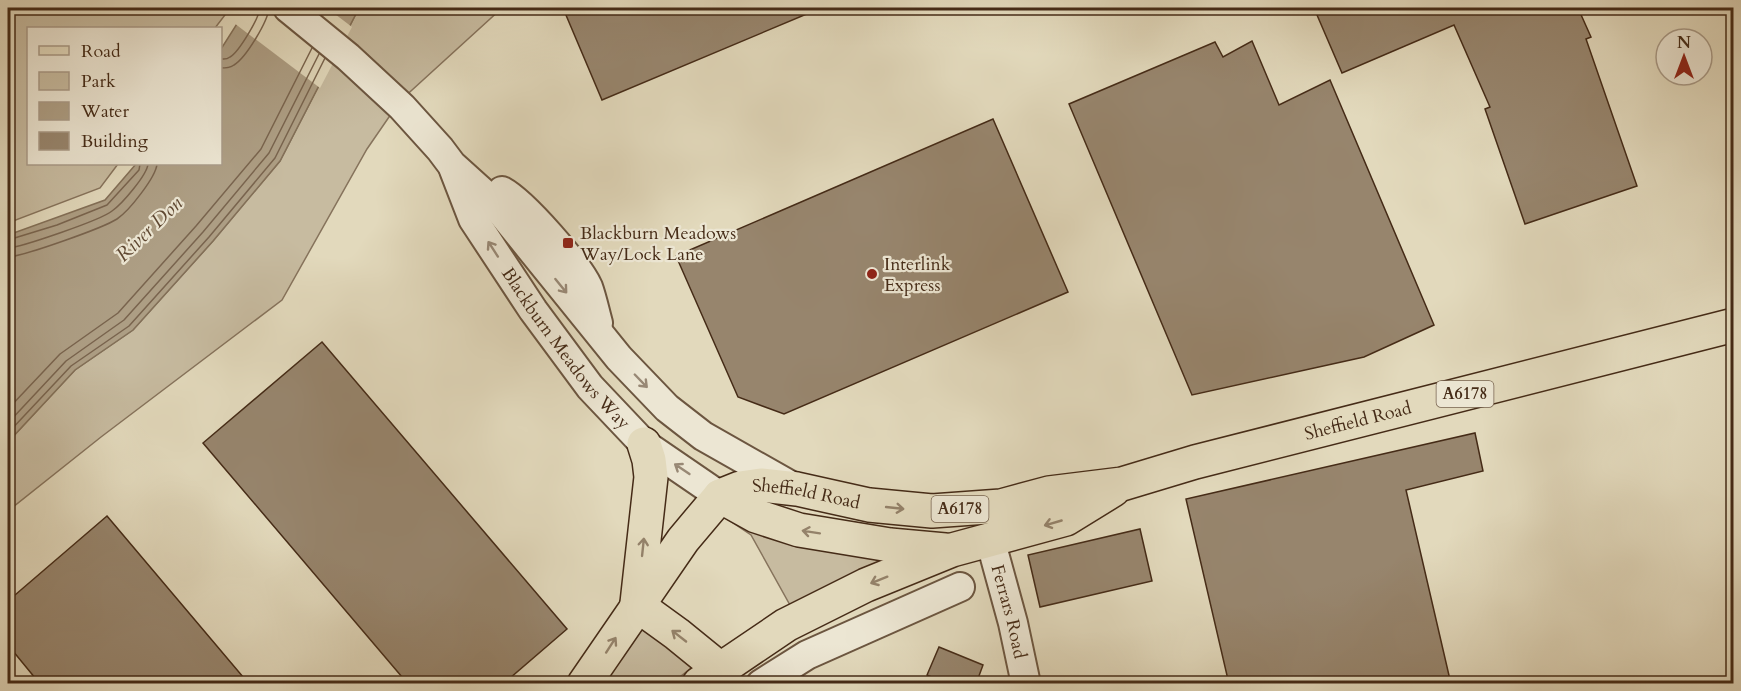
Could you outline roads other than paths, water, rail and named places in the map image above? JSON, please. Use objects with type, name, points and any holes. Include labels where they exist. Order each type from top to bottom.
[{"type":"main road","name":"Sheffield Road","points":[[720,496],[740,488],[761,485],[797,489],[868,505],[932,512],[1001,506],[1049,493],[1122,484],[1195,462],[1734,325]]},
{"type":"main road","points":[[637,605],[651,477],[644,444]]},
{"type":"main road","name":"Sheffield Road","points":[[717,679],[745,651],[796,619],[866,585],[952,550],[1066,519],[1122,484]]},
{"type":"main road","points":[[585,684],[683,540],[720,496],[756,516],[799,530],[890,545],[952,550]]},
{"type":"main road","points":[[932,512],[976,522],[990,539]]},
{"type":"main road","points":[[637,605],[677,634],[717,679]]},
{"type":"street","name":"Blackburn Meadows Way","points":[[288,8],[348,57],[402,107],[452,165],[493,202],[619,358],[667,408],[703,436],[797,489]]},
{"type":"street","name":"Blackburn Meadows Way","points":[[452,165],[473,219],[533,310],[590,387],[644,444],[720,496]]},
{"type":"street","name":"Ferrars Road","points":[[990,539],[1013,623],[1026,684]]},
{"type":"street","points":[[761,684],[807,655],[960,586]]},
{"type":"water","name":"River Don","points":[[247,8],[359,8],[280,161],[213,241],[133,330],[75,370],[8,442],[8,235],[105,200],[135,165],[222,165],[222,47]]},
{"type":"place","name":"Blackburn Meadows Way/Lock Lane","points":[[568,243]]},
{"type":"place","name":"Interlink Express","points":[[872,274]]}]
